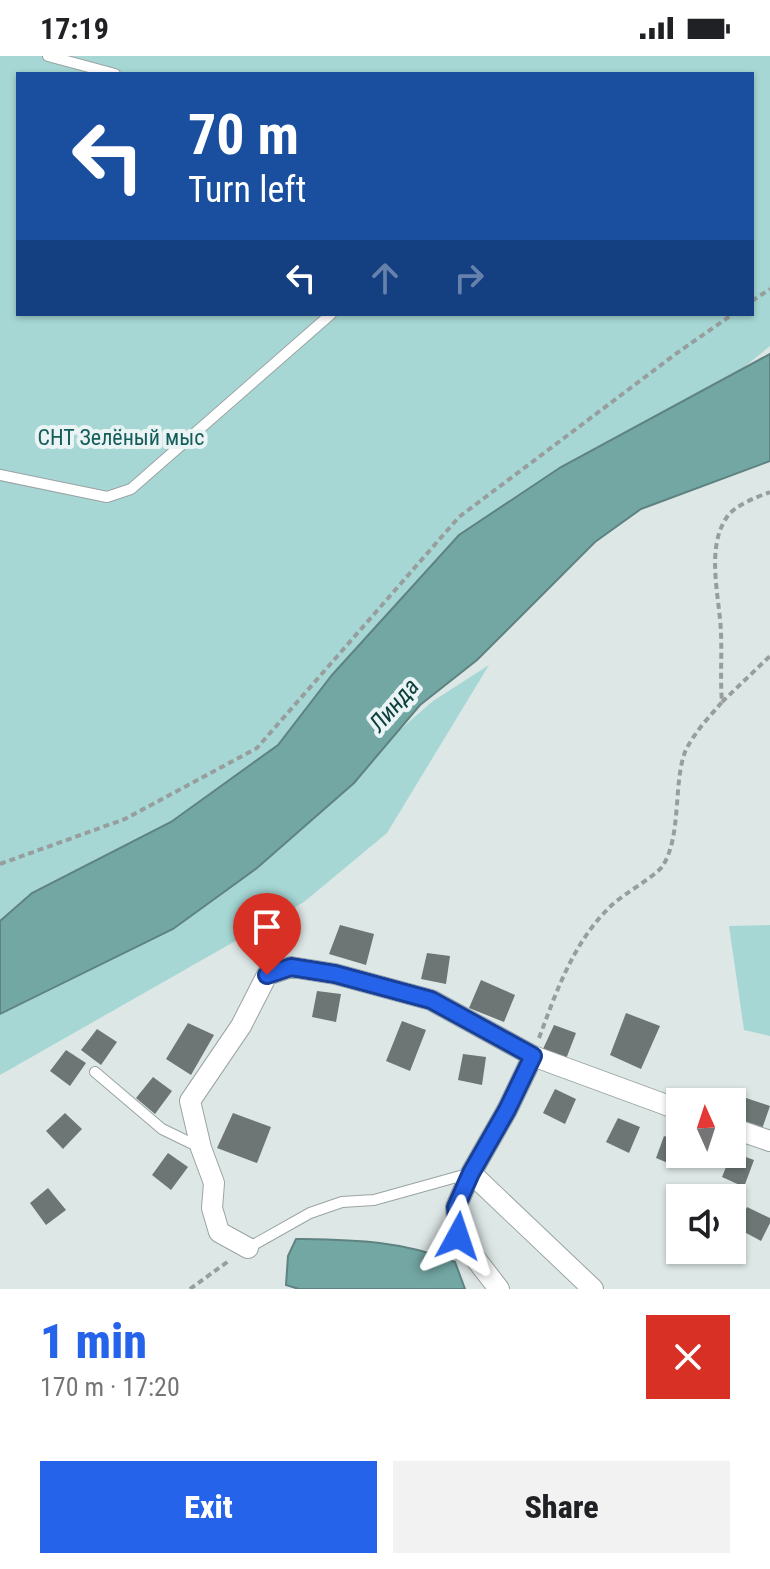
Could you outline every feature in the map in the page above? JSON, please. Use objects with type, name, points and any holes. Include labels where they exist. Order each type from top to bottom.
[{"type":"street","points":[[248,1248],[219,1232],[212,1208],[214,1183],[201,1148],[190,1101],[241,1026],[267,975],[291,967],[335,974],[431,1000],[533,1056],[666,1105]]},
{"type":"street","points":[[499,1289],[458,1236],[456,1207],[533,1056]]},
{"type":"street","points":[[746,1133],[770,1141]]},
{"type":"street","points":[[471,1173],[593,1289]]},
{"type":"lane","points":[[48,56],[108,72]]},
{"type":"lane","points":[[0,475],[107,497],[131,489],[329,316]]},
{"type":"lane","points":[[95,1072],[162,1129],[201,1148]]},
{"type":"lane","points":[[248,1248],[310,1213],[342,1202],[374,1200],[471,1173]]},
{"type":"path","points":[[0,864],[125,819],[257,748],[459,517],[730,316]]},
{"type":"path","points":[[722,702],[721,634],[715,582],[718,540],[728,515],[770,492]]},
{"type":"path","points":[[533,1056],[561,977],[589,932],[611,906],[662,868],[673,836],[685,753],[703,724],[722,702],[770,656]]},
{"type":"path","points":[[190,1289],[248,1248]]},
{"type":"green space","name":"СНТ Зелёный мыс","points":[[0,56],[770,56],[770,346],[743,368],[561,467],[459,535],[278,745],[171,822],[32,893],[0,921]]},
{"type":"green space","points":[[489,665],[387,833],[304,902],[0,1075],[0,1000],[332,789],[433,701]]},
{"type":"green space","points":[[770,925],[770,1036],[744,1030],[729,926]]},
{"type":"water","name":"Линда","points":[[770,354],[770,461],[641,509],[595,542],[477,660],[420,705],[354,783],[257,868],[173,929],[0,1014],[0,921],[32,893],[171,822],[278,745],[332,675],[459,535],[561,467]]},
{"type":"water","points":[[296,1239],[377,1243],[415,1249],[455,1262],[465,1289],[299,1289],[286,1285],[288,1256]]},
{"type":"building","points":[[340,925],[374,934],[366,965],[329,954]]},
{"type":"building","points":[[427,953],[450,956],[446,984],[421,979]]},
{"type":"building","points":[[481,980],[515,995],[504,1022],[469,1008]]},
{"type":"building","points":[[317,991],[341,994],[336,1022],[312,1017]]},
{"type":"building","points":[[626,1013],[660,1026],[641,1069],[610,1055]]},
{"type":"building","points":[[402,1021],[426,1030],[410,1071],[386,1061]]},
{"type":"building","points":[[188,1023],[214,1035],[191,1075],[166,1059]]},
{"type":"building","points":[[554,1025],[576,1033],[566,1059],[543,1049]]},
{"type":"building","points":[[97,1029],[117,1042],[101,1065],[81,1050]]},
{"type":"building","points":[[66,1050],[86,1063],[70,1086],[50,1071]]},
{"type":"building","points":[[463,1054],[486,1057],[482,1085],[458,1080]]},
{"type":"building","points":[[153,1077],[172,1091],[155,1114],[136,1098]]},
{"type":"building","points":[[555,1089],[576,1099],[565,1124],[543,1113]]},
{"type":"building","points":[[746,1098],[770,1106],[762,1129],[746,1123]]},
{"type":"building","points":[[65,1113],[82,1129],[63,1149],[46,1131]]},
{"type":"building","points":[[233,1113],[271,1127],[257,1163],[217,1148]]},
{"type":"building","points":[[618,1118],[640,1127],[629,1153],[606,1142]]},
{"type":"building","points":[[664,1136],[666,1137],[666,1162],[656,1158]]},
{"type":"building","points":[[168,1153],[188,1167],[171,1190],[152,1175]]},
{"type":"building","points":[[746,1157],[754,1160],[745,1184],[722,1177],[726,1168],[746,1168]]},
{"type":"building","points":[[48,1188],[66,1210],[46,1225],[30,1203]]},
{"type":"building","points":[[746,1209],[770,1218],[761,1241],[746,1233]]},
{"type":"route","points":[[267,975],[291,967],[335,974],[431,1000],[533,1056],[456,1207],[458,1236]]}]
